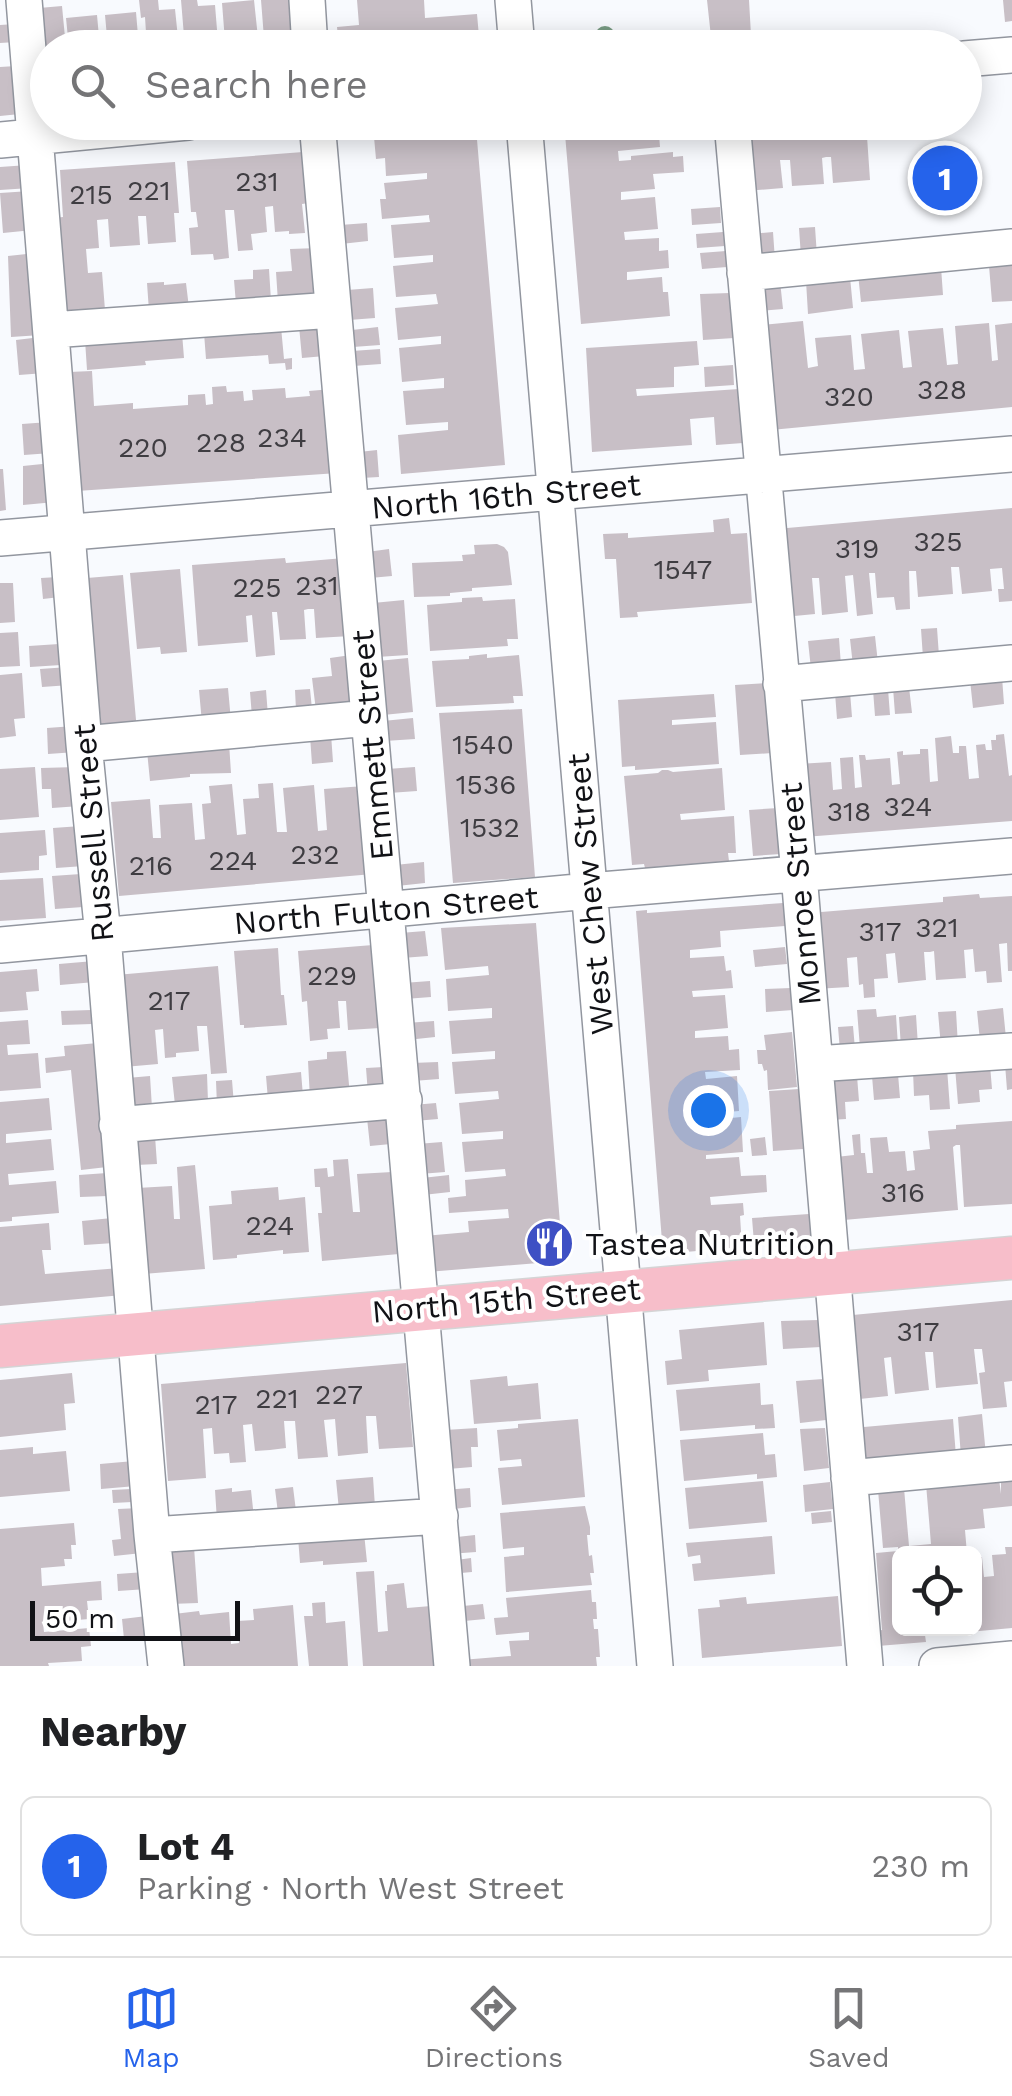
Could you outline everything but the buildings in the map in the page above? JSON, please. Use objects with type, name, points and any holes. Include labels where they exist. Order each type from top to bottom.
[{"type":"main road","name":"North 15th Street","points":[[0,1346],[1012,1258]]},
{"type":"street","name":"Russell Street","points":[[24,0],[30,74]]},
{"type":"street","points":[[306,0],[308,30]]},
{"type":"street","points":[[513,0],[516,30]]},
{"type":"street","points":[[982,62],[1011,66]]},
{"type":"street","points":[[0,140],[30,137]]},
{"type":"street","name":"Russell Street","points":[[35,140],[84,744],[166,1666]]},
{"type":"street","name":"Emmett Street","points":[[319,140],[452,1666]]},
{"type":"street","name":"West Chew Street","points":[[526,140],[655,1666]]},
{"type":"street","name":"Monroe Street","points":[[734,140],[864,1666]]},
{"type":"street","points":[[745,272],[1012,247]]},
{"type":"street","points":[[51,330],[333,310]]},
{"type":"street","name":"North 16th Street","points":[[0,538],[1012,454]]},
{"type":"street","points":[[781,684],[1012,663]]},
{"type":"street","points":[[84,744],[370,718]]},
{"type":"street","name":"North Fulton Street","points":[[0,944],[1012,856]]},
{"type":"street","points":[[815,1064],[1012,1051]]},
{"type":"street","points":[[117,1125],[404,1100]]},
{"type":"street","points":[[849,1478],[1012,1463]]},
{"type":"street","points":[[152,1535],[440,1516]]},
{"type":"street","points":[[938,1666],[1012,1659]]},
{"type":"place","name":"Lot 4","points":[[945,178]]},
{"type":"place","name":"Tastea Nutrition","points":[[550,1244]]}]
